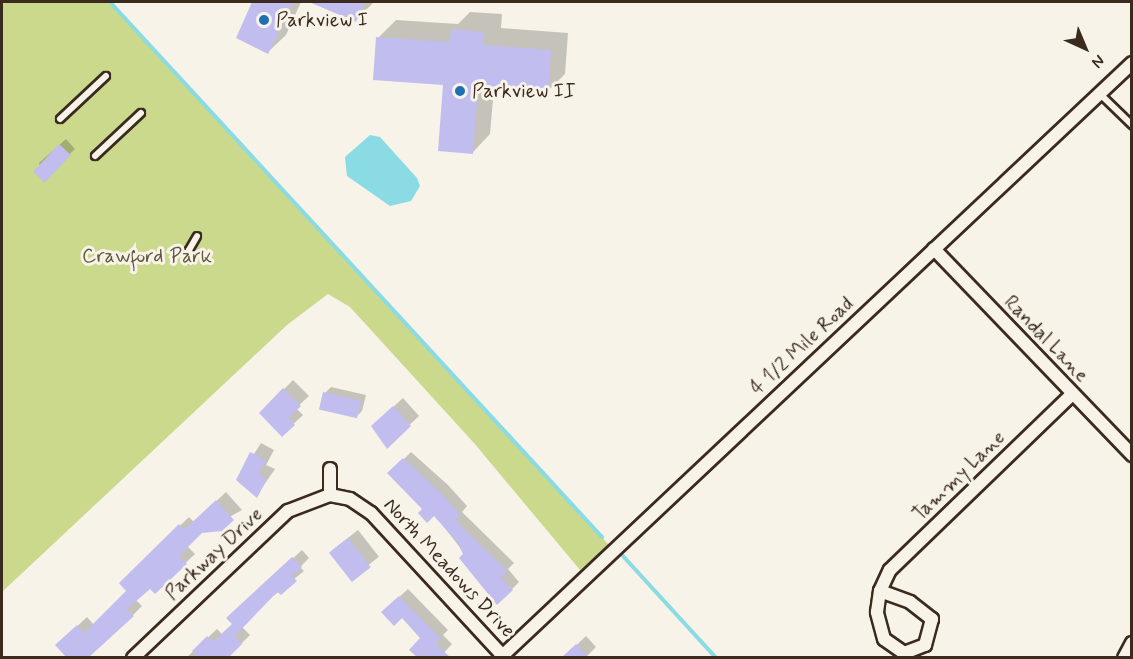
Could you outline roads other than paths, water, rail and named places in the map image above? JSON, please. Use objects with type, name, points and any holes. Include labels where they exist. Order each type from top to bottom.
[{"type":"street","name":"4 1/2 Mile Road","points":[[503,657],[1131,63]]},
{"type":"street","name":"Randal Lane","points":[[934,249],[1131,455]]},
{"type":"street","name":"Tammy Lane","points":[[880,591],[904,555],[1072,394]]},
{"type":"street","points":[[330,469],[330,495]]},
{"type":"street","name":"North Meadows Drive","points":[[330,495],[350,499],[371,513],[503,657]]},
{"type":"street","name":"Parkway Drive","points":[[133,657],[288,511],[330,495]]},
{"type":"street","points":[[880,591],[910,602],[932,619],[925,645],[904,653],[884,639],[877,612],[880,591]]},
{"type":"street","points":[[1124,657],[1131,643]]},
{"type":"lane","points":[[60,119],[106,76]]},
{"type":"lane","points":[[1100,93],[1131,125]]},
{"type":"lane","points":[[94,156],[141,113]]},
{"type":"lane","points":[[191,260],[189,250],[197,236]]},
{"type":"water","points":[[370,135],[380,137],[417,178],[420,186],[411,201],[390,206],[347,176],[345,157]]},
{"type":"waterway","points":[[110,2],[602,537]]},
{"type":"waterway","points":[[623,556],[716,658]]},
{"type":"place","name":"Parkview I","points":[[264,20]]},
{"type":"place","name":"Parkview II","points":[[460,91]]},
{"type":"park label","name":"Crawford Park","points":[[147,256]]}]
